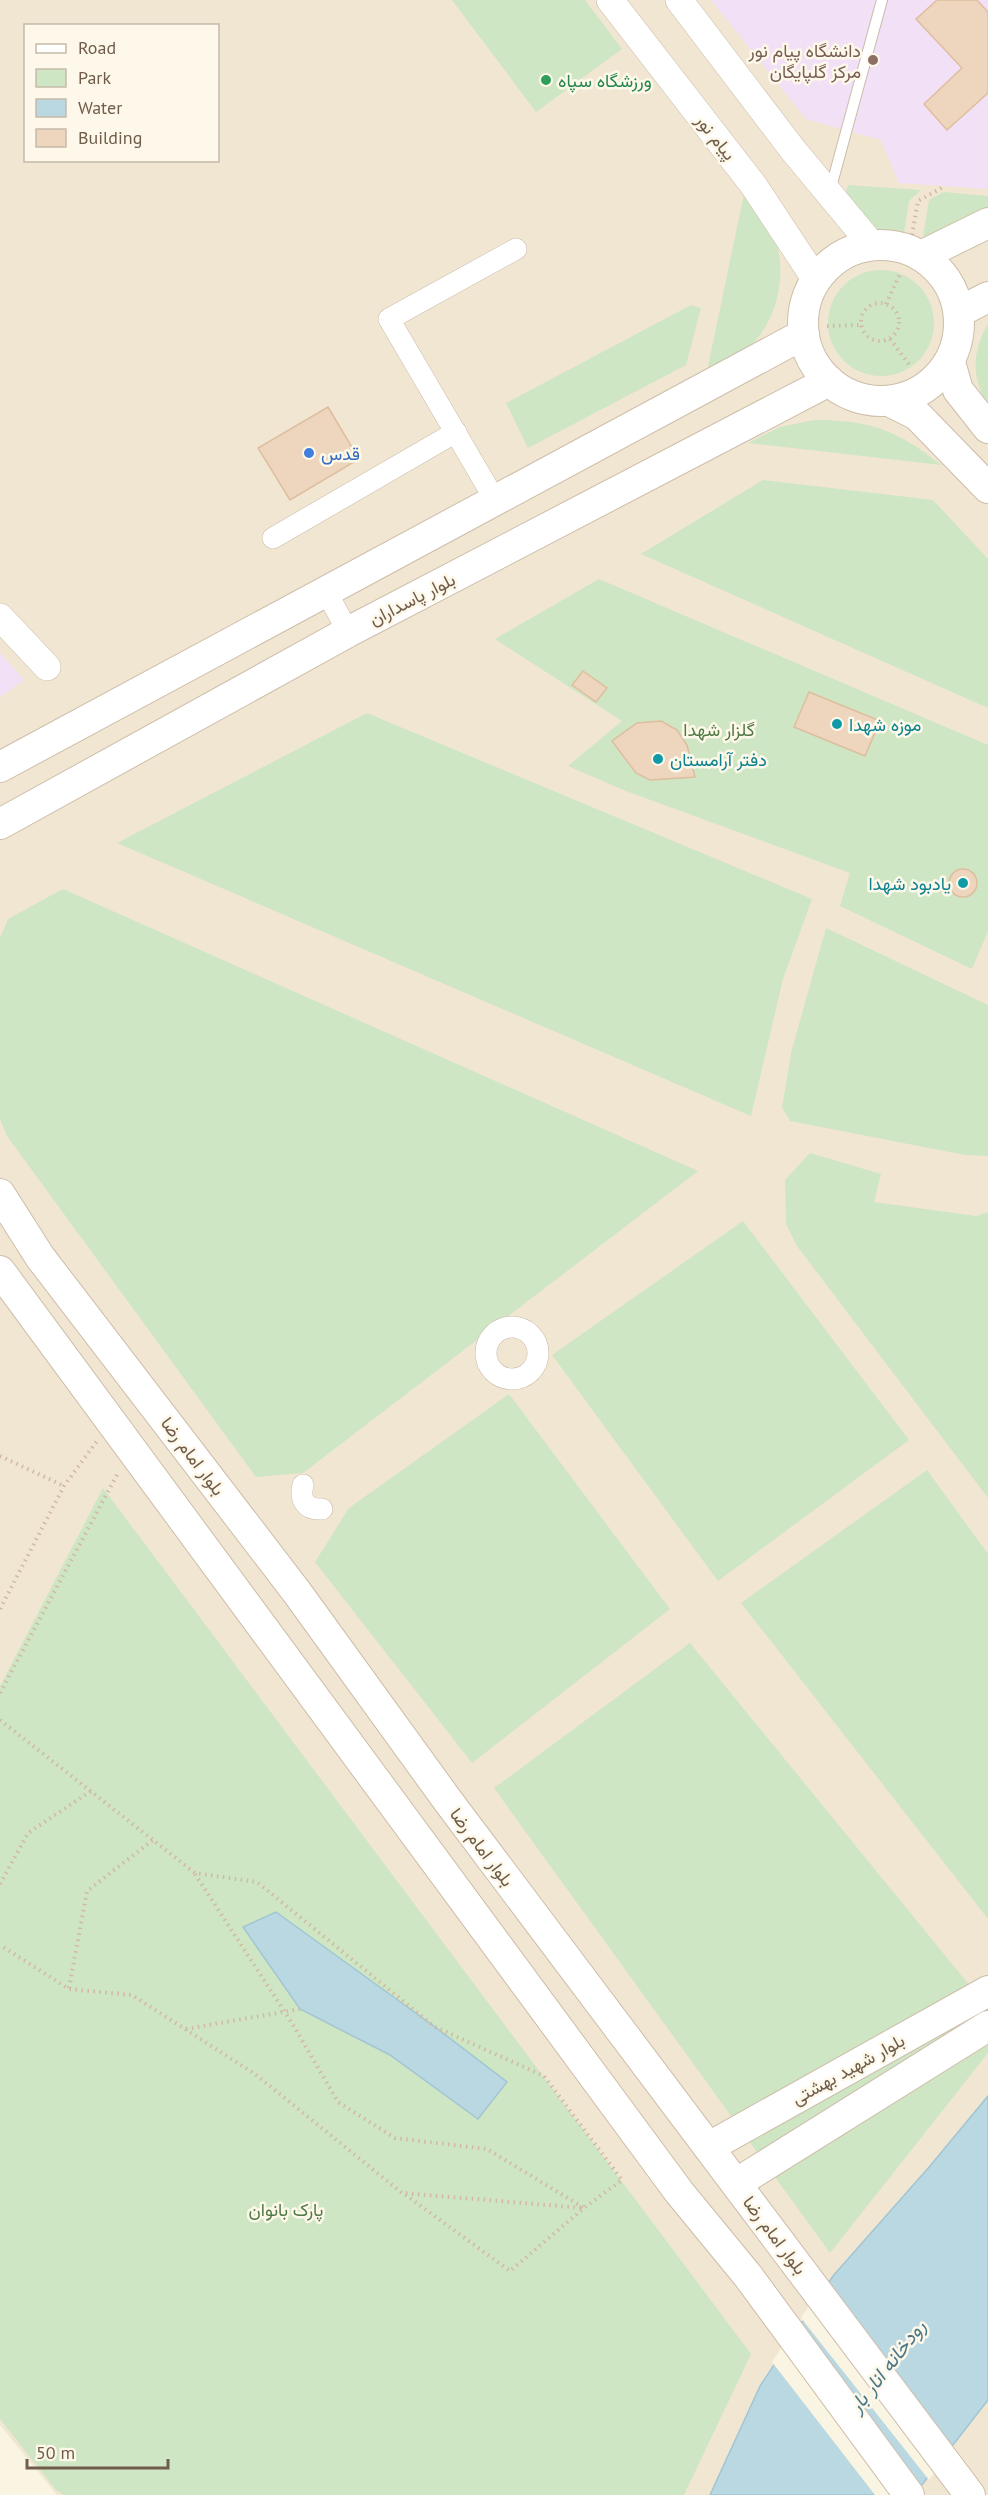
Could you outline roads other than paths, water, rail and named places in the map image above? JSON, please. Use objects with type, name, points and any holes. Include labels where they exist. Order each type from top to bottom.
[{"type":"main road","points":[[910,260],[988,223]]},
{"type":"main road","points":[[872,245],[897,246],[910,260],[939,271],[952,290],[959,312],[958,338],[950,362],[934,381],[913,394],[889,401],[867,400],[847,393],[829,381],[812,359],[816,330],[803,315],[807,297],[816,280],[831,263],[850,251],[872,245]]},
{"type":"main road","points":[[959,312],[988,297]]},
{"type":"main road","points":[[0,767],[816,330]]},
{"type":"main road","points":[[950,362],[958,390],[988,428]]},
{"type":"main road","name":"بلوار پاسداران","points":[[4,825],[348,632],[829,381]]},
{"type":"main road","points":[[889,401],[917,415],[988,488]]},
{"type":"main road","name":"بلوار امام رضا","points":[[0,1194],[40,1257],[296,1591],[448,1801],[970,2495]]},
{"type":"main road","points":[[0,1271],[679,2192],[748,2276],[909,2495]]},
{"type":"main road","name":"بلوار شهید بهشتی","points":[[709,2147],[988,1991]]},
{"type":"main road","name":"بلوار شهید بهشتی","points":[[737,2183],[988,2026]]},
{"type":"street","name":"پیام نور","points":[[610,0],[754,186],[816,280]]},
{"type":"street","points":[[679,0],[793,150],[872,245]]},
{"type":"street","points":[[495,500],[467,464],[456,432],[389,319],[516,249]]},
{"type":"street","points":[[273,538],[456,432]]},
{"type":"street","points":[[326,591],[348,632]]},
{"type":"street","points":[[0,617],[47,667]]},
{"type":"street","points":[[303,1485],[300,1494],[304,1503],[312,1509],[322,1509]]},
{"type":"lane","points":[[829,194],[882,0]]},
{"type":"water","points":[[276,1912],[507,2082],[478,2119],[390,2055],[300,2009],[243,1927]]},
{"type":"water","name":"رودخانه انار بار","points":[[988,2096],[988,2400],[914,2495],[710,2495],[760,2386],[833,2276]]},
{"type":"place","name":"دانشگاه پیام نور مرکز گلپایگان","points":[[873,60]]},
{"type":"place","name":"ورزشگاه سپاه","points":[[546,80]]},
{"type":"place","name":"قدس","points":[[309,453]]},
{"type":"place","name":"موزه شهدا","points":[[837,724]]},
{"type":"place","name":"دفتر آرامستان","points":[[658,759]]},
{"type":"place","name":"یادبود شهدا","points":[[963,883]]},
{"type":"park label","name":"گلزار شهدا","points":[[719,729]]},
{"type":"park label","name":"پارک بانوان","points":[[286,2209]]}]
